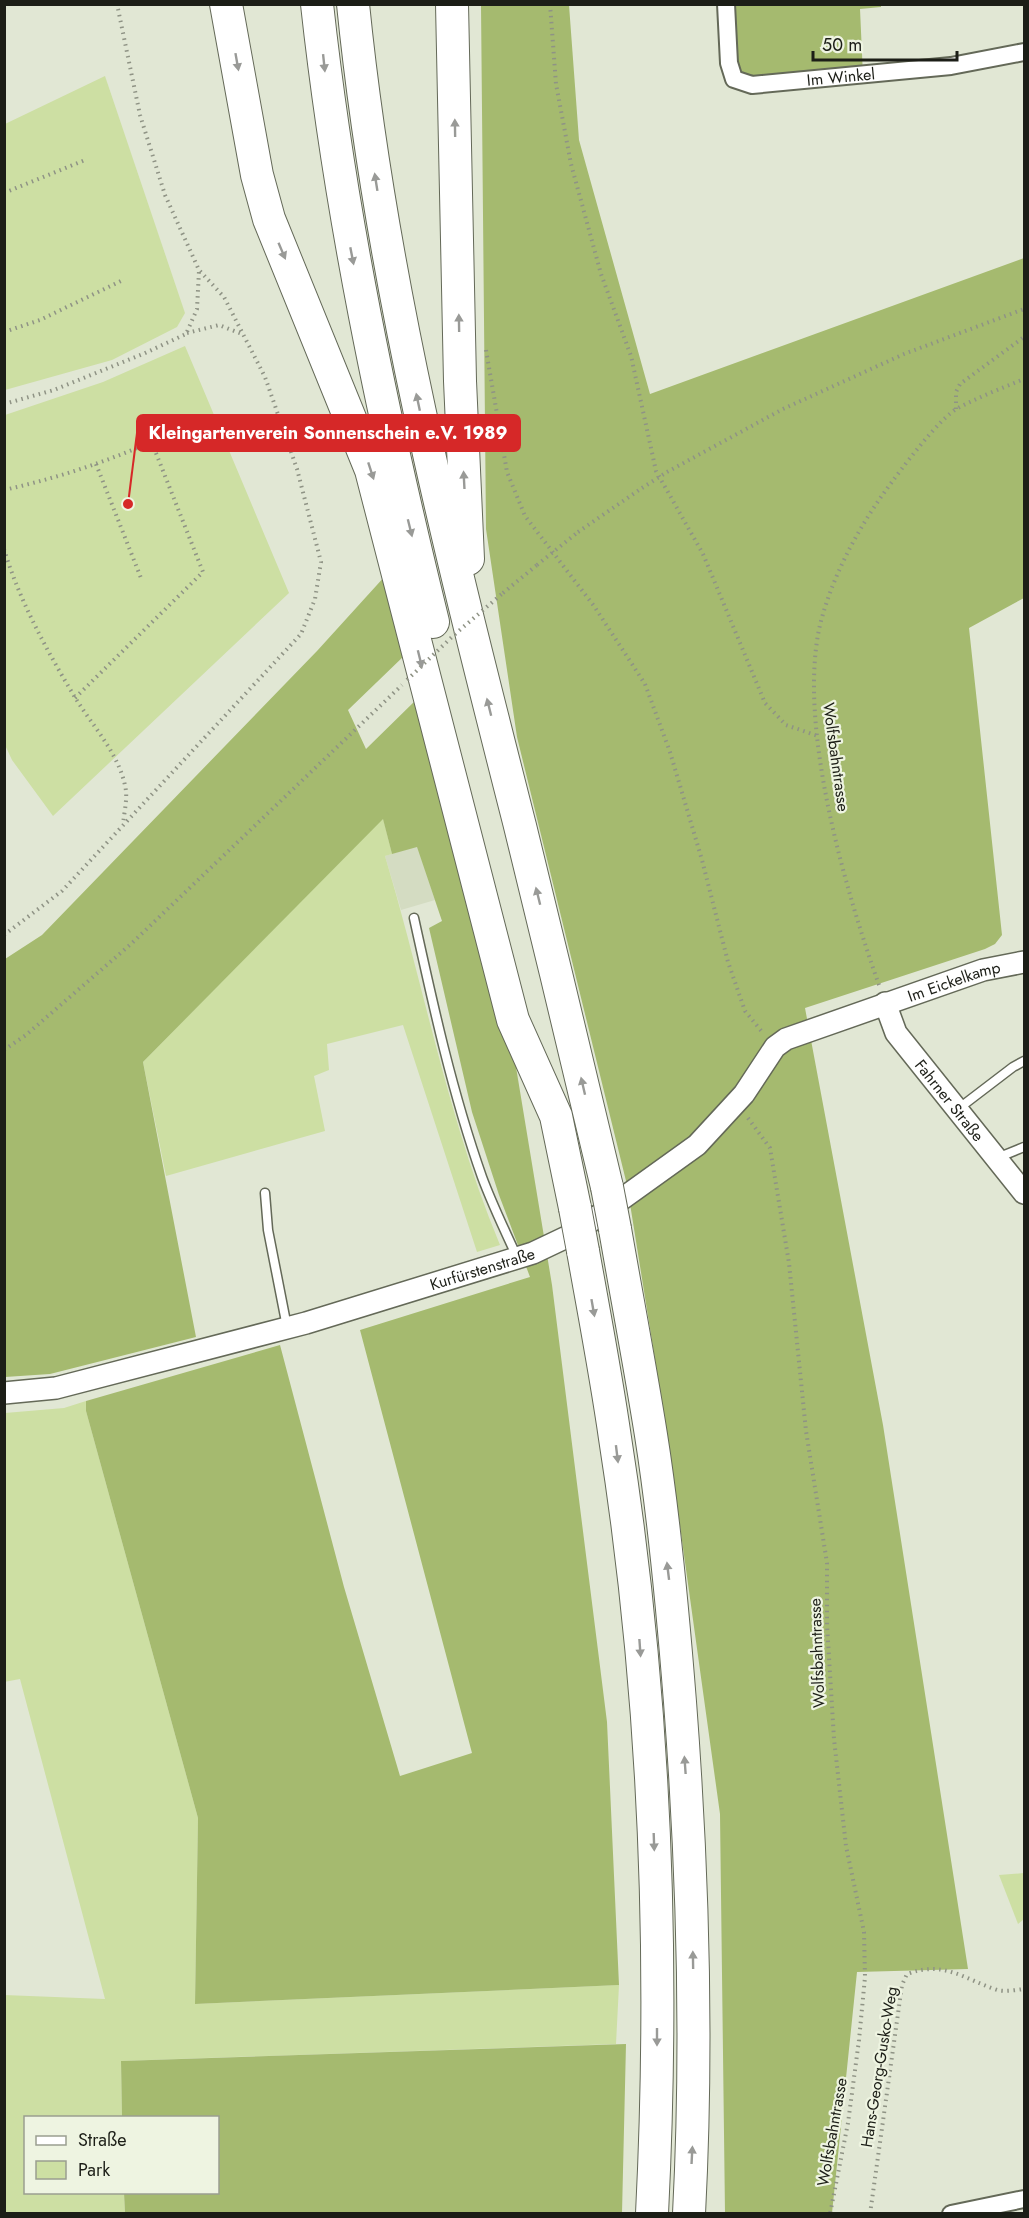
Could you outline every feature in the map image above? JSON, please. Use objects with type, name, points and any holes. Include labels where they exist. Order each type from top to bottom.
[{"type":"highway","points":[[226,4],[257,175],[269,219],[371,470],[513,1020],[552,1107]]},
{"type":"highway","points":[[317,4],[348,234],[389,441],[575,1208],[615,1439],[638,1626],[653,1813],[657,1976],[652,2214]]},
{"type":"highway","points":[[353,4],[361,83],[388,251],[413,380],[473,643],[565,1003],[607,1187],[653,1448],[674,1624],[688,1811],[693,1963],[693,2142],[689,2214]]},
{"type":"highway","points":[[452,4],[460,381],[473,643]]},
{"type":"street","name":"Im Winkel","points":[[726,4],[729,63],[734,79],[752,84],[951,66],[1024,52]]},
{"type":"street","name":"Im Eickelkamp","points":[[885,1003],[983,970],[1024,962]]},
{"type":"street","name":"Kurfürstenstraße","points":[[4,1393],[56,1388],[287,1328],[518,1257],[573,1234],[618,1204],[697,1145],[736,1101],[775,1047],[801,1032],[885,1003]]},
{"type":"street","name":"Fahrner Straße","points":[[885,1003],[896,1033],[1024,1193]]},
{"type":"street","points":[[951,2214],[1024,2199]]},
{"type":"lane","points":[[414,918],[457,1099],[483,1178],[518,1257]]},
{"type":"lane","points":[[957,1110],[1013,1067],[1024,1062]]},
{"type":"lane","points":[[997,1159],[1024,1147]]},
{"type":"lane","points":[[266,1193],[268,1230],[287,1328]]},
{"type":"path","points":[[4,935],[62,891],[301,634],[315,599],[321,562],[297,469],[265,378],[224,297],[199,270],[165,195],[143,125],[117,4]]},
{"type":"path","points":[[550,4],[556,84],[571,164],[602,274],[631,356],[656,471],[703,554],[765,703],[786,725],[818,736]]},
{"type":"path","points":[[4,193],[85,160]]},
{"type":"path","points":[[186,334],[197,309],[199,270]]},
{"type":"path","points":[[4,332],[40,320],[123,280]]},
{"type":"path","points":[[4,1050],[26,1035],[131,944],[407,680],[503,593],[578,532],[667,472],[793,405],[904,354],[1024,309]]},
{"type":"path","points":[[4,404],[54,390],[186,334],[219,325],[243,335]]},
{"type":"path","points":[[956,408],[956,392],[960,384],[1024,338]]},
{"type":"path","points":[[486,343],[489,379],[507,472],[525,516],[594,606],[645,684],[670,752],[702,860],[728,962],[744,1011],[775,1047]]},
{"type":"path","name":"Wolfsbahntrasse","points":[[885,1003],[866,949],[834,830],[818,736],[814,672],[820,625],[835,580],[880,499],[923,444],[956,408],[1024,379]]},
{"type":"path","points":[[4,490],[50,480],[96,465],[152,443],[184,427]]},
{"type":"path","points":[[75,698],[203,572],[152,443]]},
{"type":"path","points":[[96,465],[141,578]]},
{"type":"path","points":[[4,549],[10,568],[37,627],[75,698],[115,757],[126,792],[123,824]]},
{"type":"path","name":"Wolfsbahntrasse","points":[[736,1101],[770,1148],[789,1263],[806,1431],[827,1563],[826,1625],[835,1750],[846,1846],[864,1932],[866,1977],[859,2040],[848,2123],[830,2214]]},
{"type":"path","name":"Hans-Georg-Gusko-Weg","points":[[870,2214],[902,1985],[907,1974],[922,1969],[960,1973],[999,1990],[1024,1989]]},
{"type":"shaded area","points":[[417,846],[435,900],[401,910],[385,856]]},
{"type":"green space","points":[[881,4],[881,7],[860,9],[863,76],[734,79],[726,5]]},
{"type":"green space","points":[[481,5],[569,5],[579,140],[650,394],[1024,258],[1024,598],[969,628],[1002,935],[995,944],[985,949],[805,1008],[883,1425],[968,1969],[857,1972],[832,2213],[725,2213],[720,1814],[669,1447],[627,1185],[517,737],[486,529]]},
{"type":"green space","points":[[105,76],[185,313],[177,327],[112,360],[5,390],[5,124]]},
{"type":"green space","points":[[185,346],[289,593],[53,816],[12,760],[5,745],[5,415],[103,382]]},
{"type":"green space","points":[[386,575],[406,654],[348,710],[366,749],[417,699],[515,1061],[552,1285],[607,1722],[619,1985],[195,2004],[198,1818],[86,1411],[86,1401],[280,1345],[344,1587],[400,1776],[472,1753],[360,1330],[530,1277],[499,1195],[472,1112],[429,928],[442,921],[417,847],[392,854],[383,819],[143,1062],[196,1337],[50,1374],[5,1377],[5,959],[42,935],[317,651]]},
{"type":"green space","points":[[383,818],[392,854],[385,856],[451,1101],[482,1198],[500,1245],[477,1252],[403,1025],[327,1044],[329,1070],[314,1076],[325,1131],[166,1176],[143,1062]]},
{"type":"green space","points":[[86,1401],[86,1411],[198,1818],[195,2004],[619,1985],[616,2044],[121,2061],[122,2116],[24,2116],[24,2194],[124,2194],[125,2214],[5,2213],[4,1995],[105,1999],[20,1679],[4,1682],[5,1413],[64,1408]]},
{"type":"green space","points":[[1024,1873],[1024,1919],[1018,1924],[999,1875]]},
{"type":"green space","points":[[626,2044],[622,2213],[125,2213],[124,2194],[219,2194],[219,2116],[122,2116],[121,2061]]},
{"type":"place","name":"Kleingartenverein Sonnenschein e.V. 1989","points":[[128,504]]}]
